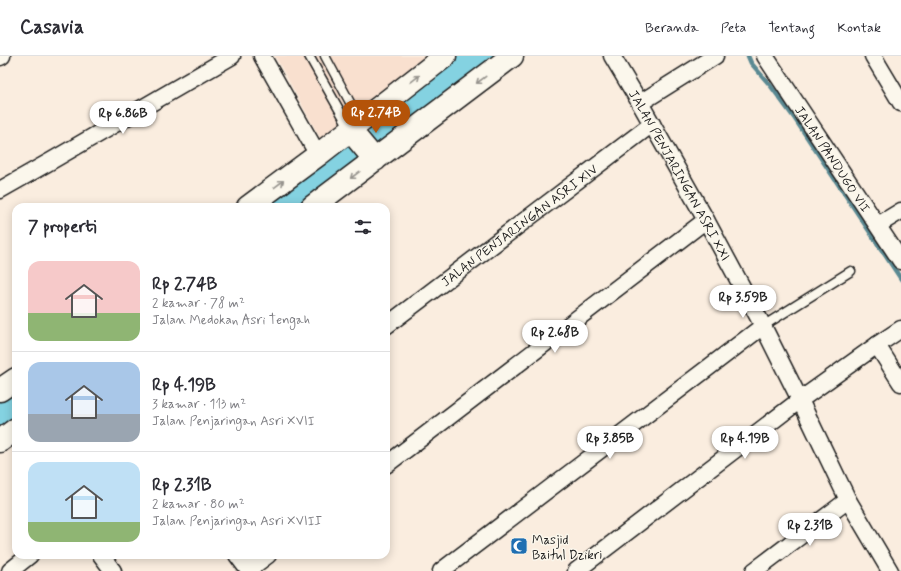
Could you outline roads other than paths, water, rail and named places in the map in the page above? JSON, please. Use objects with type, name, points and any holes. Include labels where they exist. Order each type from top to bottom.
[{"type":"street","points":[[0,190],[232,56]]},
{"type":"street","points":[[262,56],[318,155]]},
{"type":"street","points":[[253,203],[356,126],[445,56]]},
{"type":"street","points":[[317,203],[512,56]]},
{"type":"street","name":"JALAN PENJARINGAN ASRI XXI","points":[[612,56],[706,220],[763,326],[848,500],[890,571]]},
{"type":"street","points":[[640,103],[715,56]]},
{"type":"street","name":"JALAN PANDUGO VII","points":[[766,56],[901,260]]},
{"type":"street","points":[[873,56],[898,92]]},
{"type":"street","name":"JALAN PENJARINGAN ASRI XIV","points":[[390,323],[652,124]]},
{"type":"street","points":[[356,126],[375,160]]},
{"type":"street","points":[[0,200],[52,161]]},
{"type":"street","points":[[878,225],[901,211]]},
{"type":"street","points":[[390,462],[706,220]]},
{"type":"street","points":[[441,571],[763,326]]},
{"type":"street","points":[[576,571],[800,400],[901,329]]},
{"type":"street","points":[[877,345],[901,383]]},
{"type":"street","points":[[0,390],[12,381]]},
{"type":"street","points":[[0,441],[12,432]]},
{"type":"street","points":[[754,571],[848,500]]},
{"type":"street","points":[[10,571],[25,559]]},
{"type":"street","points":[[104,559],[113,571]]},
{"type":"street","points":[[240,559],[249,571],[263,559]]},
{"type":"lane","points":[[309,56],[356,126]]},
{"type":"lane","points":[[325,56],[356,126]]},
{"type":"lane","points":[[763,326],[852,271]]},
{"type":"waterway","points":[[382,130],[480,56]]},
{"type":"waterway","points":[[748,56],[751,63],[770,85],[795,119],[901,279]]},
{"type":"waterway","points":[[285,203],[352,152]]},
{"type":"waterway","points":[[0,418],[12,409]]},
{"type":"place","name":"Masjid Baitul Dzikri","points":[[519,546]]}]
